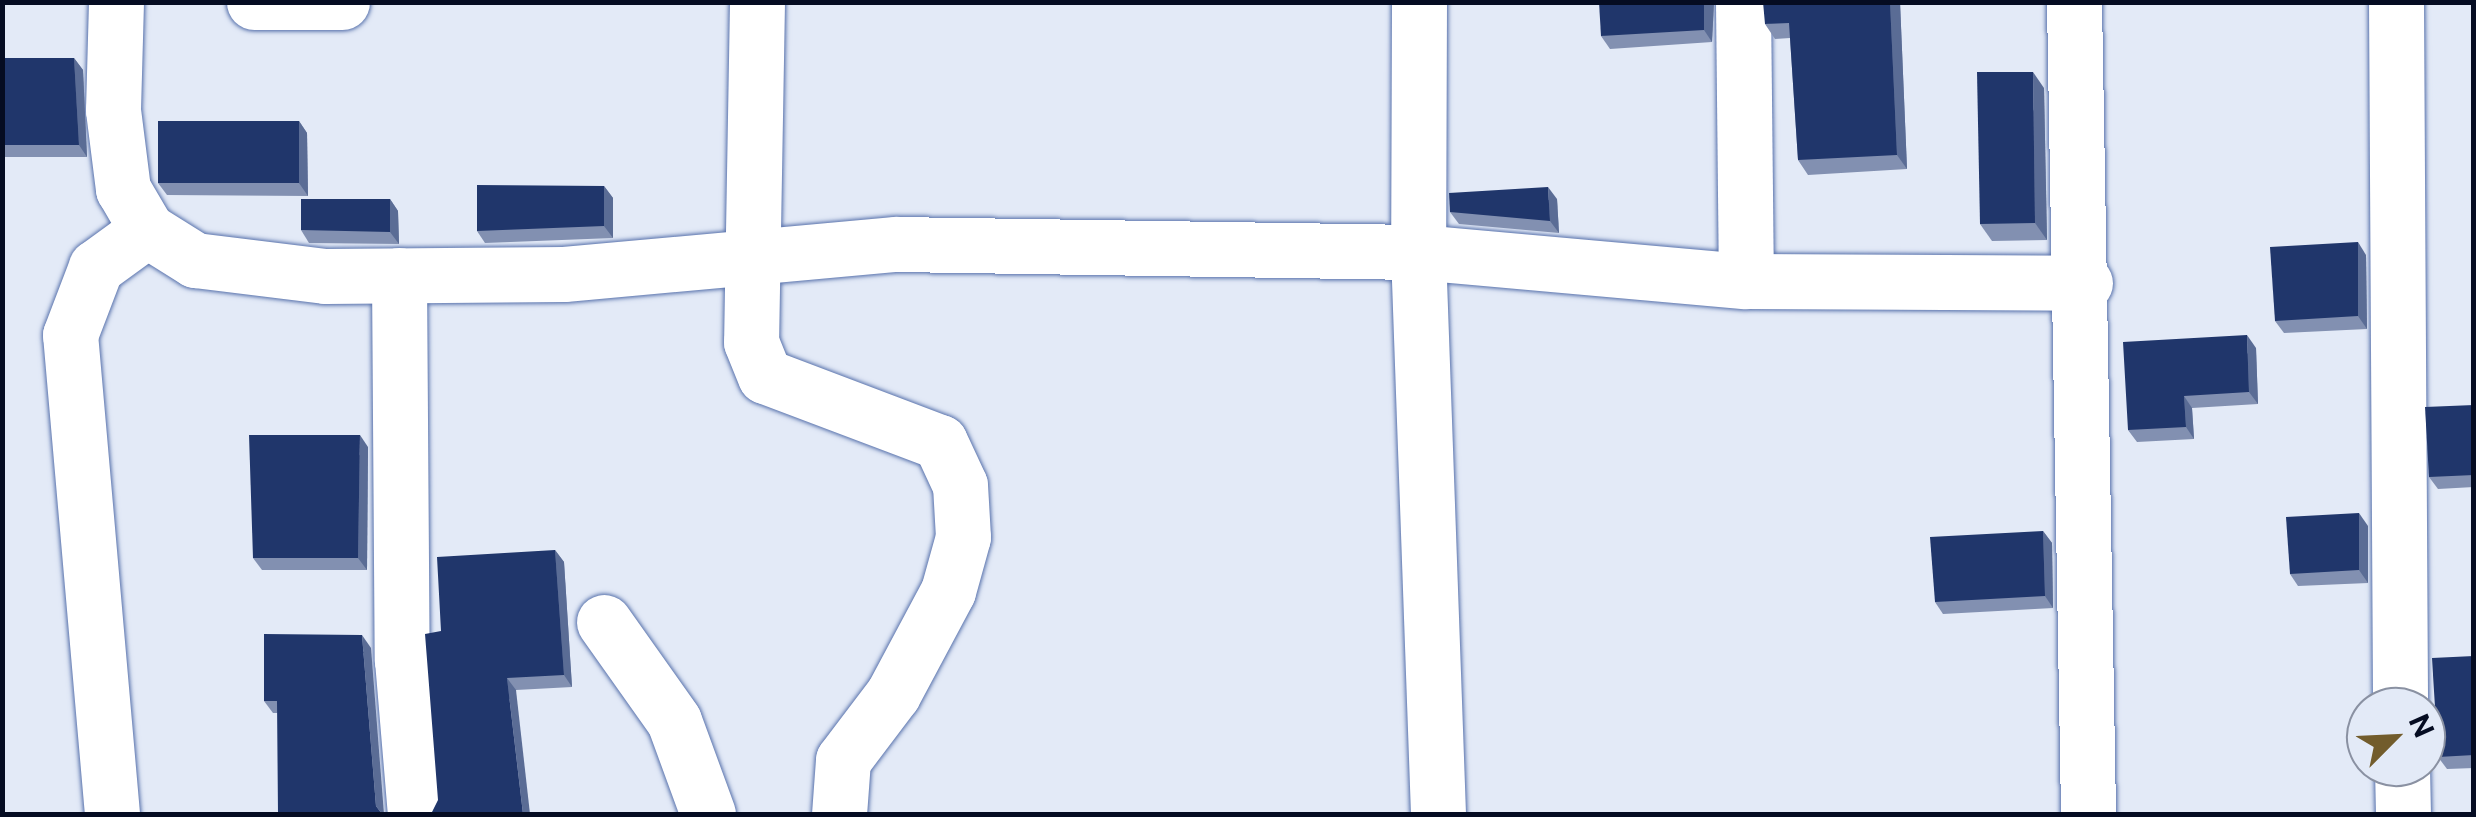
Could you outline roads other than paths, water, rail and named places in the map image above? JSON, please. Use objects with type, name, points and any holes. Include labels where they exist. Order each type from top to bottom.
[{"type":"street","points":[[116,2],[113,110],[123,190],[147,230],[195,260],[399,275],[564,274],[754,251],[896,244],[1418,252],[1746,281],[2085,283]]},
{"type":"street","points":[[254,2],[342,2]]},
{"type":"street","points":[[757,2],[752,342],[765,376],[940,442],[960,484],[962,537],[948,591],[892,694],[843,760],[838,814]]},
{"type":"street","points":[[1420,2],[1418,252],[1438,814]]},
{"type":"street","points":[[1743,2],[1746,281]]},
{"type":"street","points":[[2074,2],[2085,283],[2088,814]]},
{"type":"street","points":[[2396,2],[2400,687]]},
{"type":"street","points":[[112,814],[70,335],[96,266],[147,230]]},
{"type":"street","points":[[399,275],[402,660],[415,814]]},
{"type":"street","points":[[604,622],[674,721],[708,814]]},
{"type":"street","points":[[2402,787],[2403,814]]}]
